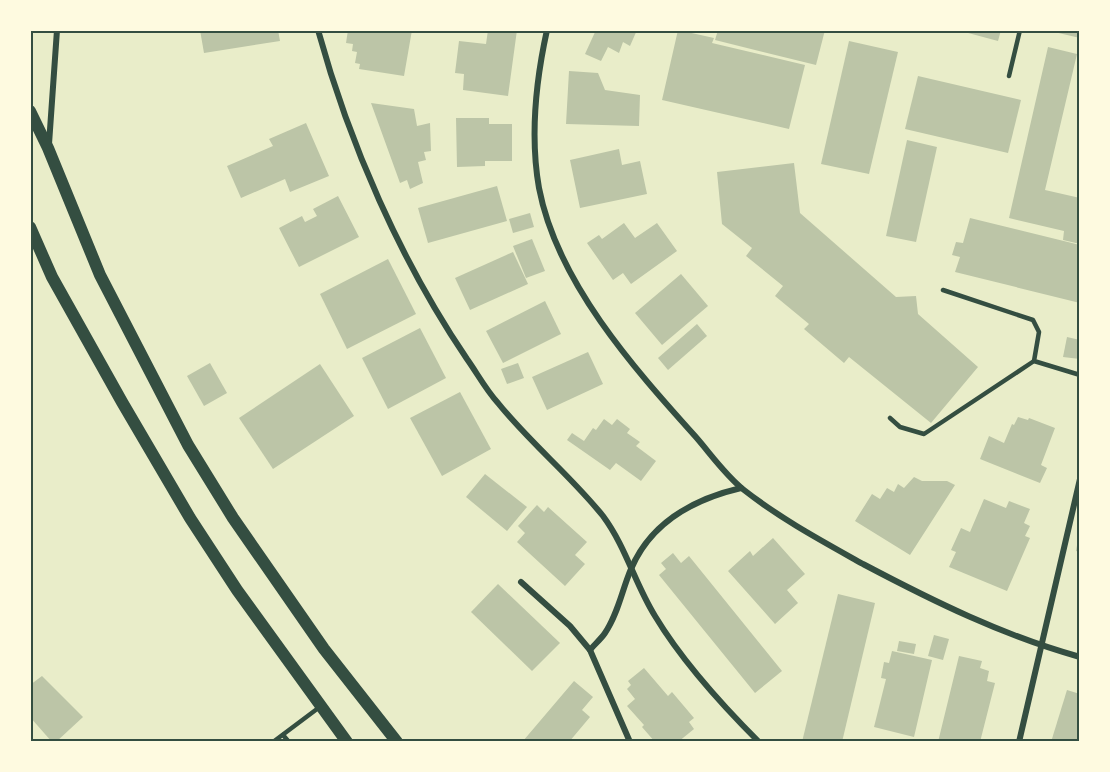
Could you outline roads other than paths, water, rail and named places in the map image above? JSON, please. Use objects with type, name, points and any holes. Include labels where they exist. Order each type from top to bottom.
[{"type":"main road","points":[[30,111],[48,148],[100,275],[188,445],[233,518],[324,649],[397,742]]},
{"type":"main road","points":[[30,227],[52,277],[190,518],[237,590],[346,742]]},
{"type":"street","points":[[48,148],[57,30]]},
{"type":"street","points":[[318,30],[332,79],[362,158],[396,235],[442,321],[497,403],[603,516],[622,547],[655,617],[693,668],[759,742]]},
{"type":"street","points":[[547,30],[537,92],[535,140],[539,189],[553,233],[573,278],[618,344],[680,419],[741,488],[797,527],[962,615],[1041,646],[1080,657]]},
{"type":"street","points":[[1019,742],[1080,478]]},
{"type":"street","points":[[590,650],[604,633],[614,615],[632,567],[650,537],[670,517],[715,494],[741,488]]},
{"type":"street","points":[[520,582],[570,626],[590,650],[630,742]]},
{"type":"lane","points":[[1009,76],[1020,30]]},
{"type":"lane","points":[[890,418],[900,428],[924,434],[1034,361],[1039,332],[1034,320],[943,290]]},
{"type":"lane","points":[[1034,361],[1080,375]]},
{"type":"lane","points":[[273,742],[321,706]]},
{"type":"lane","points":[[283,735],[289,742]]}]
